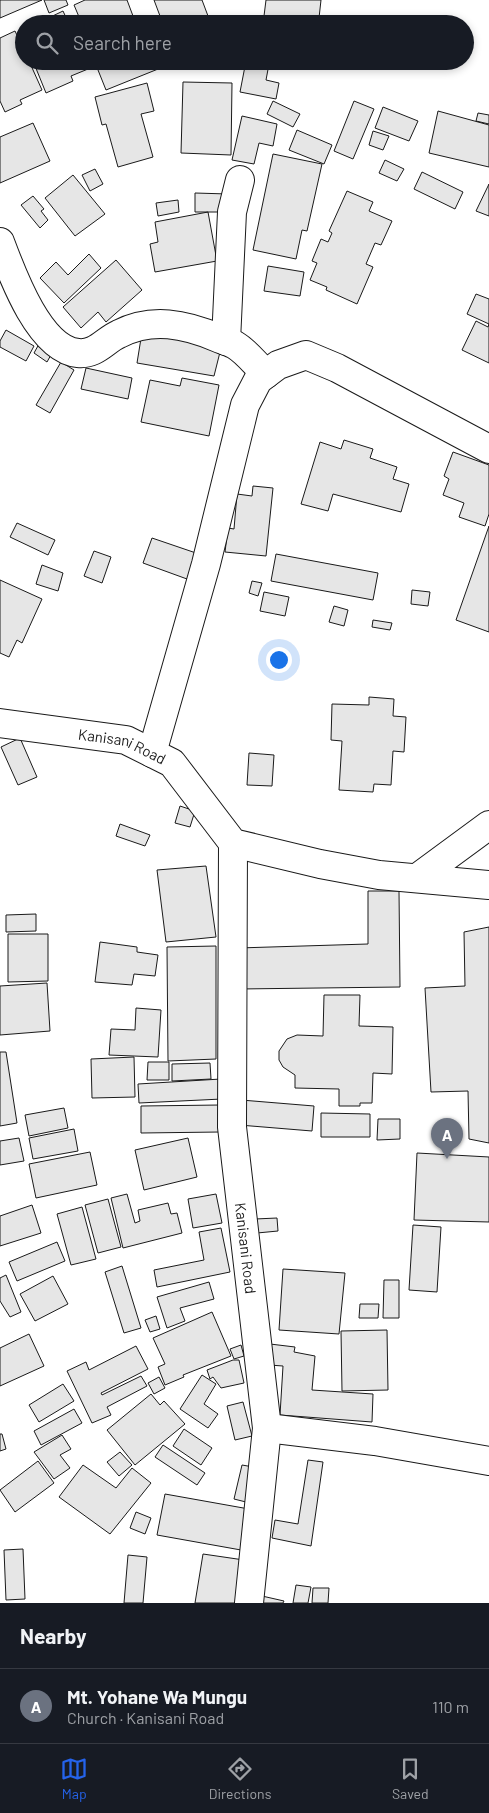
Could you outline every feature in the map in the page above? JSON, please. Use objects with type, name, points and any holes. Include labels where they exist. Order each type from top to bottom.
[{"type":"street","points":[[226,341],[232,212],[240,180]]},
{"type":"street","points":[[0,242],[34,318],[60,346],[79,353],[92,351],[101,347],[116,334],[136,326],[156,323],[179,325],[236,345],[266,374]]},
{"type":"street","points":[[152,753],[206,564],[245,406],[258,380],[278,365],[306,355],[337,368],[489,449]]},
{"type":"street","name":"Kanisani Road","points":[[0,723],[126,740],[172,763],[232,843],[232,1127],[267,1428],[248,1603]]},
{"type":"street","points":[[417,878],[489,825]]},
{"type":"street","points":[[232,843],[320,864],[379,874],[489,885]]},
{"type":"street","points":[[267,1428],[375,1441],[489,1461]]},
{"type":"building","points":[[0,0],[42,0],[0,18]]},
{"type":"building","points":[[44,0],[66,0],[68,5],[49,13]]},
{"type":"building","points":[[85,0],[127,0],[133,15],[78,15],[74,5]]},
{"type":"building","points":[[154,0],[202,0],[208,15],[160,15]]},
{"type":"building","points":[[266,0],[321,0],[319,15],[264,15]]},
{"type":"building","points":[[63,11],[65,15],[55,15]]},
{"type":"building","points":[[15,31],[15,70],[33,70],[42,90],[20,100],[22,104],[5,112],[0,101],[0,38]]},
{"type":"building","points":[[37,70],[86,70],[71,76],[73,81],[46,93]]},
{"type":"building","points":[[98,70],[156,70],[106,90]]},
{"type":"building","points":[[244,70],[268,70],[266,80],[279,83],[276,99],[240,92]]},
{"type":"building","points":[[183,82],[232,83],[231,155],[181,153]]},
{"type":"building","points":[[147,83],[154,111],[141,114],[153,157],[118,167],[106,124],[102,125],[95,97]]},
{"type":"building","points":[[273,101],[300,114],[293,127],[267,114]]},
{"type":"building","points":[[354,101],[374,109],[353,159],[334,151]]},
{"type":"building","points":[[383,107],[418,121],[409,141],[375,128]]},
{"type":"building","points":[[438,111],[489,125],[489,167],[429,153]]},
{"type":"building","points":[[478,113],[489,115],[489,124],[476,121]]},
{"type":"building","points":[[242,116],[277,124],[273,146],[259,143],[254,164],[232,160]]},
{"type":"building","points":[[33,123],[50,161],[0,183],[0,137]]},
{"type":"building","points":[[297,130],[332,145],[324,164],[289,150]]},
{"type":"building","points":[[373,131],[389,136],[383,150],[369,145]]},
{"type":"building","points":[[273,154],[322,164],[307,231],[302,230],[296,259],[253,250]]},
{"type":"building","points":[[385,160],[404,169],[397,181],[379,173]]},
{"type":"building","points":[[95,169],[103,184],[90,191],[82,175]]},
{"type":"building","points":[[422,172],[463,192],[455,209],[414,189]]},
{"type":"building","points":[[73,175],[105,214],[75,236],[45,198]]},
{"type":"building","points":[[489,184],[489,216],[476,211]]},
{"type":"building","points":[[347,191],[373,202],[369,211],[392,221],[381,245],[375,243],[366,264],[373,267],[357,304],[326,290],[327,287],[310,280],[317,263],[312,261],[321,239],[328,242],[332,233],[329,231]]},
{"type":"building","points":[[195,193],[228,194],[228,212],[195,212]]},
{"type":"building","points":[[33,196],[44,209],[41,211],[48,220],[40,228],[21,205]]},
{"type":"building","points":[[178,200],[179,212],[158,216],[156,203]]},
{"type":"building","points":[[208,212],[217,261],[155,272],[150,244],[158,242],[155,222]]},
{"type":"building","points":[[89,254],[101,268],[64,303],[40,278],[56,262],[68,275]]},
{"type":"building","points":[[116,260],[142,290],[106,322],[98,312],[81,328],[63,307]]},
{"type":"building","points":[[268,266],[304,272],[300,296],[264,291]]},
{"type":"building","points":[[476,294],[489,299],[489,324],[467,314]]},
{"type":"building","points":[[476,321],[488,327],[489,324],[489,363],[462,350]]},
{"type":"building","points":[[143,326],[222,344],[214,376],[137,363]]},
{"type":"building","points":[[6,330],[34,346],[26,361],[0,347],[0,341]]},
{"type":"building","points":[[39,344],[52,353],[47,362],[34,353]]},
{"type":"building","points":[[61,362],[74,370],[50,413],[36,405]]},
{"type":"building","points":[[86,368],[132,378],[128,399],[81,389]]},
{"type":"building","points":[[182,378],[219,385],[209,436],[141,422],[150,380],[180,386]]},
{"type":"building","points":[[344,440],[373,449],[370,458],[397,467],[393,479],[409,484],[401,512],[333,494],[328,511],[301,504],[320,442],[341,449]]},
{"type":"building","points":[[453,452],[489,465],[489,514],[485,526],[459,517],[464,503],[443,495],[449,479],[444,476]]},
{"type":"building","points":[[253,486],[273,488],[266,556],[225,552],[228,528],[234,529],[237,494],[252,496]]},
{"type":"building","points":[[17,523],[55,540],[48,555],[10,537]]},
{"type":"building","points":[[489,526],[489,632],[456,620]]},
{"type":"building","points":[[152,538],[196,553],[187,579],[143,563]]},
{"type":"building","points":[[94,551],[111,557],[102,583],[84,576]]},
{"type":"building","points":[[276,554],[378,573],[373,600],[271,581]]},
{"type":"building","points":[[42,565],[63,573],[58,591],[36,584]]},
{"type":"building","points":[[0,580],[42,599],[22,643],[17,640],[9,657],[0,653]]},
{"type":"building","points":[[252,581],[262,583],[258,596],[249,593]]},
{"type":"building","points":[[412,590],[430,592],[428,606],[411,604]]},
{"type":"building","points":[[264,592],[289,597],[285,616],[260,611]]},
{"type":"building","points":[[334,606],[348,610],[344,626],[329,622]]},
{"type":"building","points":[[373,620],[392,623],[390,630],[372,627]]},
{"type":"building","points":[[369,697],[394,699],[393,716],[406,717],[404,752],[393,751],[391,785],[374,784],[373,792],[339,790],[342,741],[331,740],[332,704],[369,705]]},
{"type":"building","points":[[20,738],[37,777],[18,785],[1,747]]},
{"type":"building","points":[[249,753],[274,755],[272,786],[247,785]]},
{"type":"building","points":[[180,806],[195,811],[190,827],[175,823]]},
{"type":"building","points":[[120,824],[150,835],[145,846],[116,836]]},
{"type":"building","points":[[206,866],[216,937],[166,942],[157,870]]},
{"type":"building","points":[[368,891],[399,891],[400,987],[239,989],[238,948],[368,944]]},
{"type":"building","points":[[36,914],[36,931],[6,932],[6,915]]},
{"type":"building","points":[[489,927],[489,1143],[469,1139],[468,1091],[431,1092],[425,988],[465,986],[464,932]]},
{"type":"building","points":[[8,934],[48,934],[48,981],[8,982]]},
{"type":"building","points":[[100,942],[137,947],[137,952],[158,955],[155,976],[134,974],[132,985],[95,982]]},
{"type":"building","points":[[216,946],[216,1059],[168,1061],[167,947]]},
{"type":"building","points":[[47,983],[50,1031],[0,1035],[0,986]]},
{"type":"building","points":[[324,995],[360,995],[359,1026],[393,1027],[392,1074],[373,1073],[372,1103],[360,1103],[360,1106],[339,1106],[339,1089],[295,1088],[295,1075],[283,1067],[279,1060],[279,1051],[287,1039],[297,1035],[323,1036]]},
{"type":"building","points":[[136,1008],[161,1010],[158,1057],[109,1055],[111,1029],[135,1030]]},
{"type":"building","points":[[0,1052],[6,1052],[17,1123],[0,1126]]},
{"type":"building","points":[[134,1057],[135,1097],[92,1098],[91,1059]]},
{"type":"building","points":[[148,1062],[169,1062],[169,1080],[147,1080]]},
{"type":"building","points":[[210,1063],[211,1079],[172,1081],[172,1064]]},
{"type":"building","points":[[221,1079],[222,1099],[139,1103],[138,1084]]},
{"type":"building","points":[[241,1100],[314,1106],[312,1131],[239,1125]]},
{"type":"building","points":[[220,1105],[220,1132],[141,1133],[141,1106]]},
{"type":"building","points":[[64,1108],[68,1128],[29,1136],[25,1115]]},
{"type":"building","points":[[321,1113],[370,1114],[370,1137],[321,1137]]},
{"type":"building","points":[[378,1119],[400,1119],[400,1139],[377,1140]]},
{"type":"building","points":[[74,1129],[78,1151],[33,1159],[29,1138]]},
{"type":"building","points":[[19,1138],[24,1161],[0,1165],[0,1141]]},
{"type":"building","points":[[188,1138],[197,1177],[144,1190],[135,1150]]},
{"type":"building","points":[[90,1152],[97,1185],[36,1198],[29,1164]]},
{"type":"building","points":[[417,1153],[489,1157],[489,1222],[414,1220]]},
{"type":"building","points":[[127,1194],[135,1223],[140,1221],[138,1210],[168,1203],[171,1214],[177,1213],[182,1233],[123,1248],[111,1198]]},
{"type":"building","points":[[216,1194],[222,1223],[193,1228],[188,1199]]},
{"type":"building","points":[[108,1199],[121,1247],[98,1253],[85,1205]]},
{"type":"building","points":[[32,1205],[41,1233],[0,1246],[0,1216]]},
{"type":"building","points":[[82,1207],[96,1259],[71,1265],[57,1214]]},
{"type":"building","points":[[277,1218],[278,1231],[257,1233],[255,1219]]},
{"type":"building","points":[[413,1225],[441,1227],[437,1292],[409,1290]]},
{"type":"building","points":[[221,1228],[230,1272],[157,1287],[154,1270],[204,1260],[199,1232]]},
{"type":"building","points":[[57,1242],[65,1261],[17,1281],[9,1262]]},
{"type":"building","points":[[122,1266],[141,1328],[124,1333],[105,1272]]},
{"type":"building","points":[[283,1269],[345,1273],[339,1334],[279,1330]]},
{"type":"building","points":[[6,1275],[21,1312],[10,1317],[0,1301],[0,1278]]},
{"type":"building","points":[[53,1276],[68,1304],[35,1321],[20,1294]]},
{"type":"building","points":[[384,1280],[399,1280],[399,1318],[383,1318]]},
{"type":"building","points":[[209,1282],[214,1299],[180,1308],[185,1321],[167,1328],[157,1297]]},
{"type":"building","points":[[360,1304],[379,1304],[378,1318],[359,1318]]},
{"type":"building","points":[[212,1312],[231,1356],[183,1375],[184,1377],[165,1385],[158,1367],[165,1364],[153,1338]]},
{"type":"building","points":[[156,1316],[160,1329],[150,1332],[145,1320]]},
{"type":"building","points":[[387,1330],[388,1390],[342,1391],[341,1331]]},
{"type":"building","points":[[29,1334],[44,1366],[0,1386],[0,1348]]},
{"type":"building","points":[[270,1344],[295,1347],[294,1352],[315,1356],[312,1390],[373,1394],[372,1422],[280,1415],[283,1366],[269,1365]]},
{"type":"building","points":[[241,1345],[244,1356],[234,1359],[230,1349]]},
{"type":"building","points":[[136,1346],[148,1369],[101,1393],[102,1395],[141,1376],[147,1386],[107,1407],[111,1415],[92,1423],[67,1371],[86,1362],[89,1370]]},
{"type":"building","points":[[233,1360],[239,1360],[244,1383],[221,1388],[213,1377],[210,1379],[207,1370]]},
{"type":"building","points":[[202,1375],[216,1384],[204,1404],[218,1414],[208,1428],[180,1409]]},
{"type":"building","points":[[159,1377],[165,1388],[154,1394],[148,1383]]},
{"type":"building","points":[[63,1384],[74,1401],[39,1422],[29,1405]]},
{"type":"building","points":[[151,1394],[160,1405],[164,1401],[185,1424],[135,1465],[107,1430]]},
{"type":"building","points":[[243,1402],[252,1436],[235,1440],[227,1406]]},
{"type":"building","points":[[74,1409],[82,1423],[41,1445],[34,1431]]},
{"type":"building","points":[[184,1429],[212,1448],[201,1465],[173,1446]]},
{"type":"building","points":[[0,1434],[2,1434],[6,1449],[0,1451]]},
{"type":"building","points":[[62,1435],[71,1449],[60,1455],[70,1468],[54,1479],[34,1452]]},
{"type":"building","points":[[163,1445],[205,1473],[197,1485],[155,1457]]},
{"type":"building","points":[[120,1452],[132,1465],[119,1476],[107,1462]]},
{"type":"building","points":[[308,1460],[323,1462],[311,1546],[272,1538],[275,1520],[298,1524]]},
{"type":"building","points":[[38,1461],[54,1483],[15,1512],[0,1490]]},
{"type":"building","points":[[83,1465],[116,1488],[132,1468],[151,1483],[110,1534],[59,1497]]},
{"type":"building","points":[[242,1465],[259,1468],[250,1503],[234,1499]]},
{"type":"building","points":[[165,1494],[249,1509],[241,1550],[157,1535]]},
{"type":"building","points":[[136,1512],[151,1518],[145,1534],[130,1528]]},
{"type":"building","points":[[23,1549],[25,1599],[6,1600],[4,1550]]},
{"type":"building","points":[[203,1554],[244,1560],[238,1603],[195,1603]]},
{"type":"building","points":[[128,1555],[147,1557],[143,1603],[124,1603]]},
{"type":"building","points":[[296,1585],[311,1587],[308,1603],[293,1603]]},
{"type":"building","points":[[313,1588],[329,1588],[328,1603],[312,1603]]},
{"type":"building","points":[[262,1596],[284,1601],[283,1603],[260,1603]]},
{"type":"place","name":"Mt. Yohane Wa Mungu","points":[[447,1159]]}]
